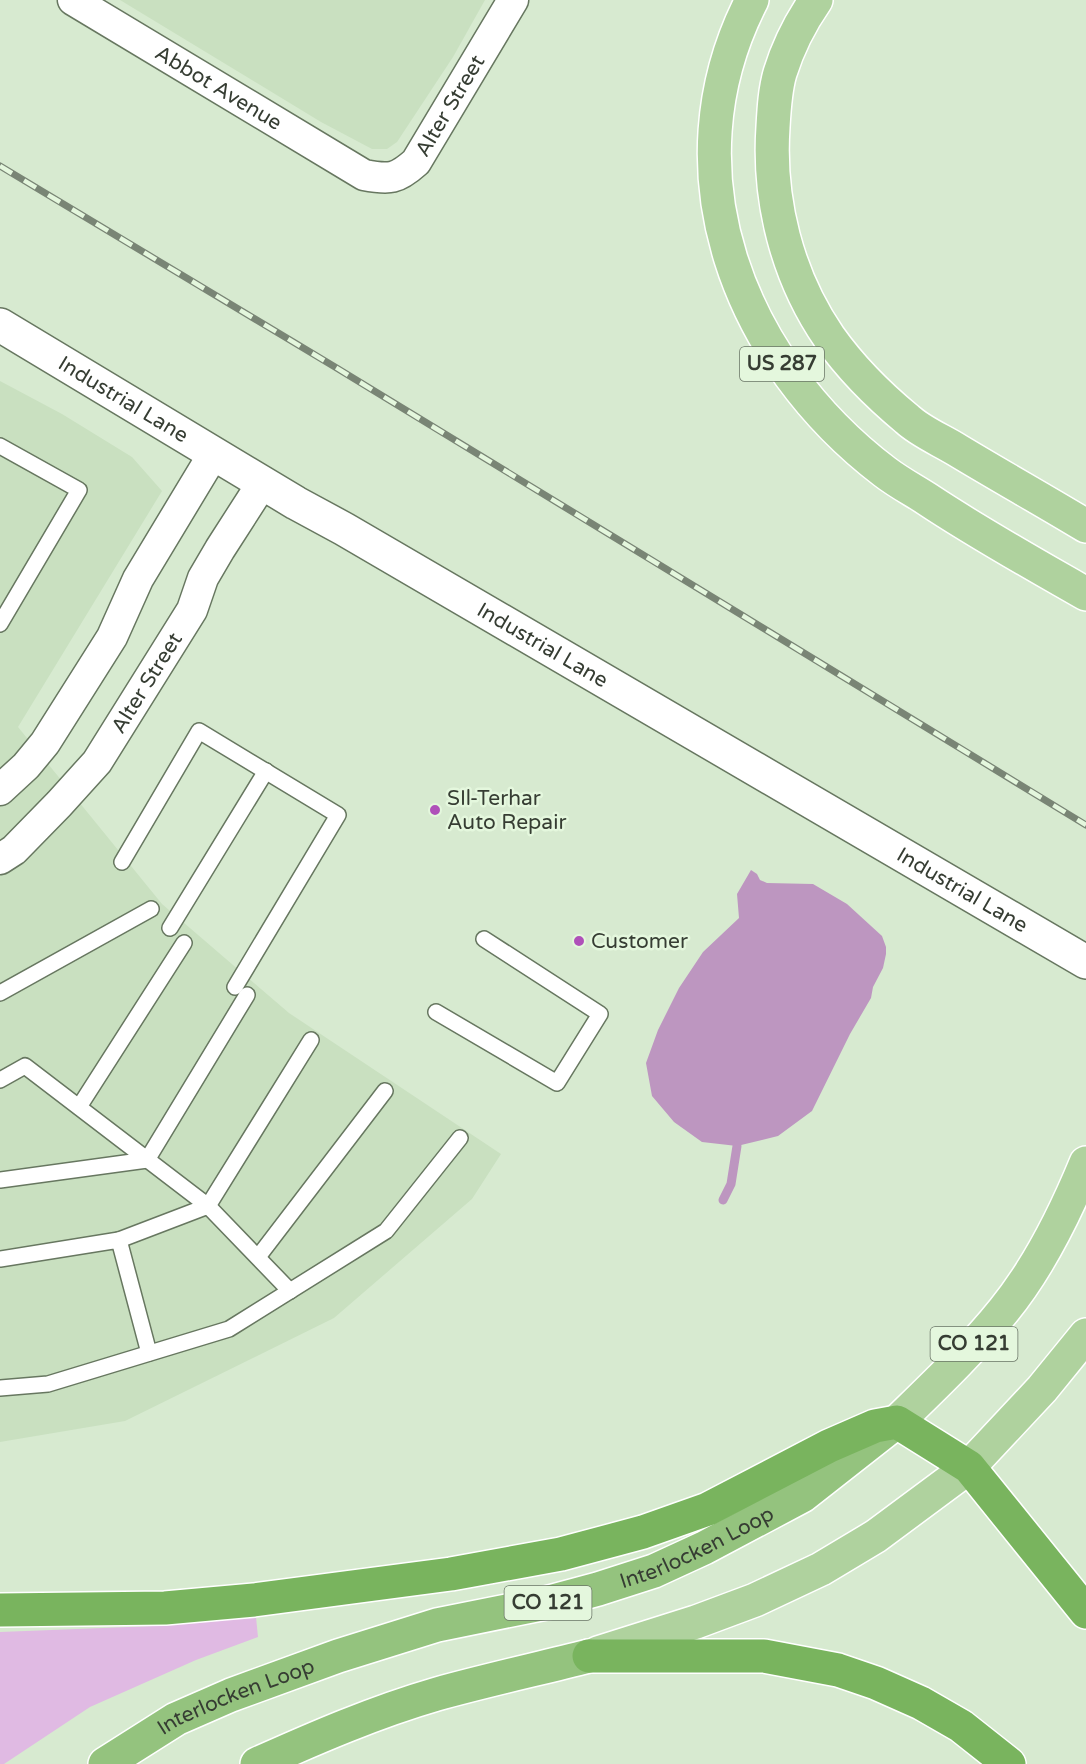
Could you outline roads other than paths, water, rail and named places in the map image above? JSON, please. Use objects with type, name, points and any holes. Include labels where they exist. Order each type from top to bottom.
[{"type":"highway","points":[[0,1610],[165,1608],[254,1600],[451,1574],[561,1554],[643,1532],[708,1509],[829,1446],[875,1426],[897,1422],[969,1467],[1086,1612]]},
{"type":"highway","name":"Interlocken Loop","points":[[105,1764],[176,1719],[231,1695],[327,1660],[437,1625],[546,1603],[598,1590],[654,1571],[714,1543],[802,1496],[897,1422]]},
{"type":"highway","points":[[257,1764],[329,1732],[437,1694],[589,1656],[764,1656],[838,1670],[876,1683],[921,1703],[961,1726],[1008,1764]]},
{"type":"main road","name":"US 287","points":[[752,0],[731,48],[723,75],[714,132],[714,161],[721,222],[729,253],[746,301],[767,342],[793,381],[827,419],[885,472],[962,522],[1086,594]]},
{"type":"main road","points":[[816,0],[793,38],[780,74],[774,103],[771,147],[774,195],[781,227],[790,260],[805,294],[828,336],[855,371],[908,421],[1086,526]]},
{"type":"main road","name":"Interlocken Loop","points":[[897,1422],[953,1367],[1005,1309],[1056,1229],[1086,1163]]},
{"type":"main road","points":[[589,1656],[745,1604],[821,1569],[876,1536],[969,1467],[1042,1389],[1086,1335]]},
{"type":"street","name":"Abbot Avenue","points":[[73,0],[364,175]]},
{"type":"street","name":"Alter Street","points":[[364,175],[384,179],[403,174],[416,162],[513,0]]},
{"type":"street","name":"Industrial Lane","points":[[0,325],[263,482],[1086,962]]},
{"type":"street","points":[[0,790],[26,766],[51,734],[112,637],[138,579],[214,453]]},
{"type":"street","name":"Alter Street","points":[[0,860],[14,850],[97,762],[192,610],[203,578],[263,482]]},
{"type":"lane","points":[[0,446],[79,490],[0,624]]},
{"type":"lane","points":[[122,862],[199,730],[338,815],[147,1160]]},
{"type":"lane","points":[[170,928],[266,771]]},
{"type":"lane","points":[[0,993],[151,909]]},
{"type":"lane","points":[[436,1012],[557,1083],[600,1014],[484,939]]},
{"type":"lane","points":[[79,1107],[184,943]]},
{"type":"lane","points":[[0,1259],[119,1240],[208,1206],[311,1040]]},
{"type":"lane","points":[[0,1080],[25,1066],[208,1206],[290,1291]]},
{"type":"lane","points":[[258,1257],[385,1091]]},
{"type":"lane","points":[[0,1388],[48,1384],[229,1329],[386,1231],[460,1138]]},
{"type":"lane","points":[[0,1180],[147,1160]]},
{"type":"lane","points":[[119,1240],[149,1353]]},
{"type":"waterway","points":[[723,1200],[731,1184],[737,1146]]},
{"type":"railway","points":[[0,166],[335,367],[1086,825]]},
{"type":"place","name":"SIl-Terhar Auto Repair","points":[[435,810]]},
{"type":"place","name":"Customer","points":[[579,941]]}]
